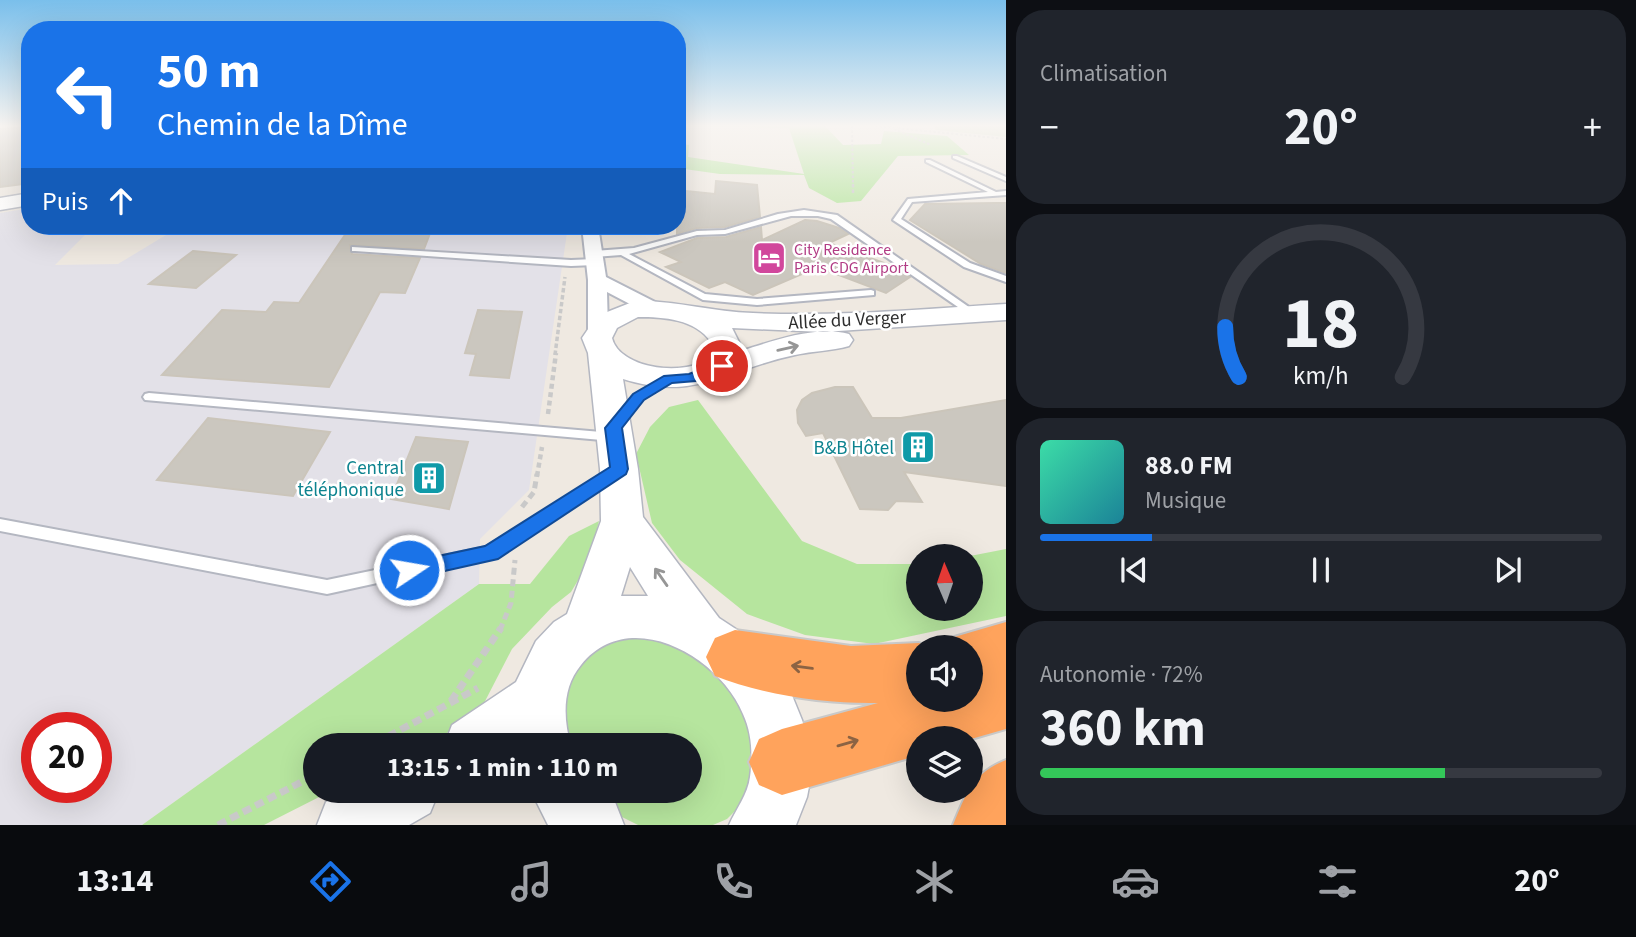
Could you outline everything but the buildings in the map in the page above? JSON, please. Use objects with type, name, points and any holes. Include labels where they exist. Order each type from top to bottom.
[{"type":"highway","points":[[717,645],[848,674],[906,674]]},
{"type":"highway","points":[[983,654],[1006,649]]},
{"type":"highway","points":[[782,762],[1006,699]]},
{"type":"highway","points":[[988,825],[1006,794]]},
{"type":"street","points":[[0,204],[21,200]]},
{"type":"street","points":[[587,628],[622,521],[616,445],[600,341],[591,235]]},
{"type":"street","points":[[595,265],[654,309]]},
{"type":"street","name":"Allée du Verger","points":[[600,341],[605,320],[618,314],[654,309],[751,322],[823,323],[971,312],[1006,312]]},
{"type":"street","points":[[689,315],[720,332],[727,343],[729,355],[722,366]]},
{"type":"street","name":"Allée du Verger","points":[[669,379],[691,378],[792,346],[835,340],[969,332],[1006,326]]},
{"type":"street","points":[[600,341],[630,370],[669,379]]},
{"type":"street","points":[[616,445],[638,397],[669,379]]},
{"type":"street","points":[[622,521],[717,645],[759,687],[776,723],[782,762],[779,791],[761,825]]},
{"type":"street","points":[[462,723],[540,723],[546,672],[561,649],[587,628],[612,618],[641,616],[670,620],[717,645]]},
{"type":"street","points":[[349,825],[387,803]]},
{"type":"street","points":[[570,803],[578,814],[592,825]]},
{"type":"lane","points":[[935,164],[996,194]]},
{"type":"lane","points":[[972,164],[1006,180]]},
{"type":"lane","points":[[1006,193],[910,200],[897,220],[967,265],[1006,279]]},
{"type":"lane","points":[[355,249],[595,265],[695,233],[725,232],[789,212],[824,214],[834,217],[971,312]]},
{"type":"lane","points":[[624,254],[703,298],[757,302],[871,293]]},
{"type":"lane","points":[[149,397],[545,434],[616,445]]},
{"type":"lane","points":[[0,525],[327,587],[490,553],[616,445]]},
{"type":"path","points":[[853,164],[853,194]]},
{"type":"path","points":[[519,510],[534,492],[545,434],[565,271],[571,263]]},
{"type":"path","points":[[462,723],[503,629],[515,591],[514,556]]},
{"type":"path","points":[[218,825],[303,781]]},
{"type":"shaded area","points":[[21,210],[21,235],[85,235],[55,265],[118,264],[166,235],[567,235],[529,490],[480,539],[479,584],[142,825],[0,825],[0,213]]},
{"type":"green space","points":[[686,164],[739,164],[804,174],[801,164],[891,164],[861,201],[837,203],[809,188],[804,175],[720,174],[686,169]]},
{"type":"green space","points":[[698,400],[802,541],[857,564],[906,564],[906,621],[982,621],[906,635],[906,637],[874,644],[805,635],[747,614],[680,560],[652,523],[636,454],[650,427],[669,407]]},
{"type":"green space","points":[[599,521],[589,562],[571,592],[552,607],[512,649],[482,707],[455,729],[447,733],[303,733],[303,803],[307,803],[264,825],[142,825],[479,584],[530,584],[569,536]]},
{"type":"green space","points":[[1006,549],[1006,616],[984,621],[984,553]]},
{"type":"green space","points":[[664,634],[729,675],[759,750],[745,801],[727,819],[713,825],[638,825],[616,814],[603,803],[702,803],[702,733],[564,733],[568,670],[598,641]]},
{"type":"place","name":"City Residence Paris CDG Airport","points":[[769,258]]},
{"type":"place","name":"B&B Hôtel","points":[[918,447]]},
{"type":"place","name":"Central téléphonique","points":[[429,478]]},
{"type":"route","points":[[409,570],[490,553],[598,483],[619,469],[614,428],[638,397],[669,379],[691,378],[722,366]]}]
